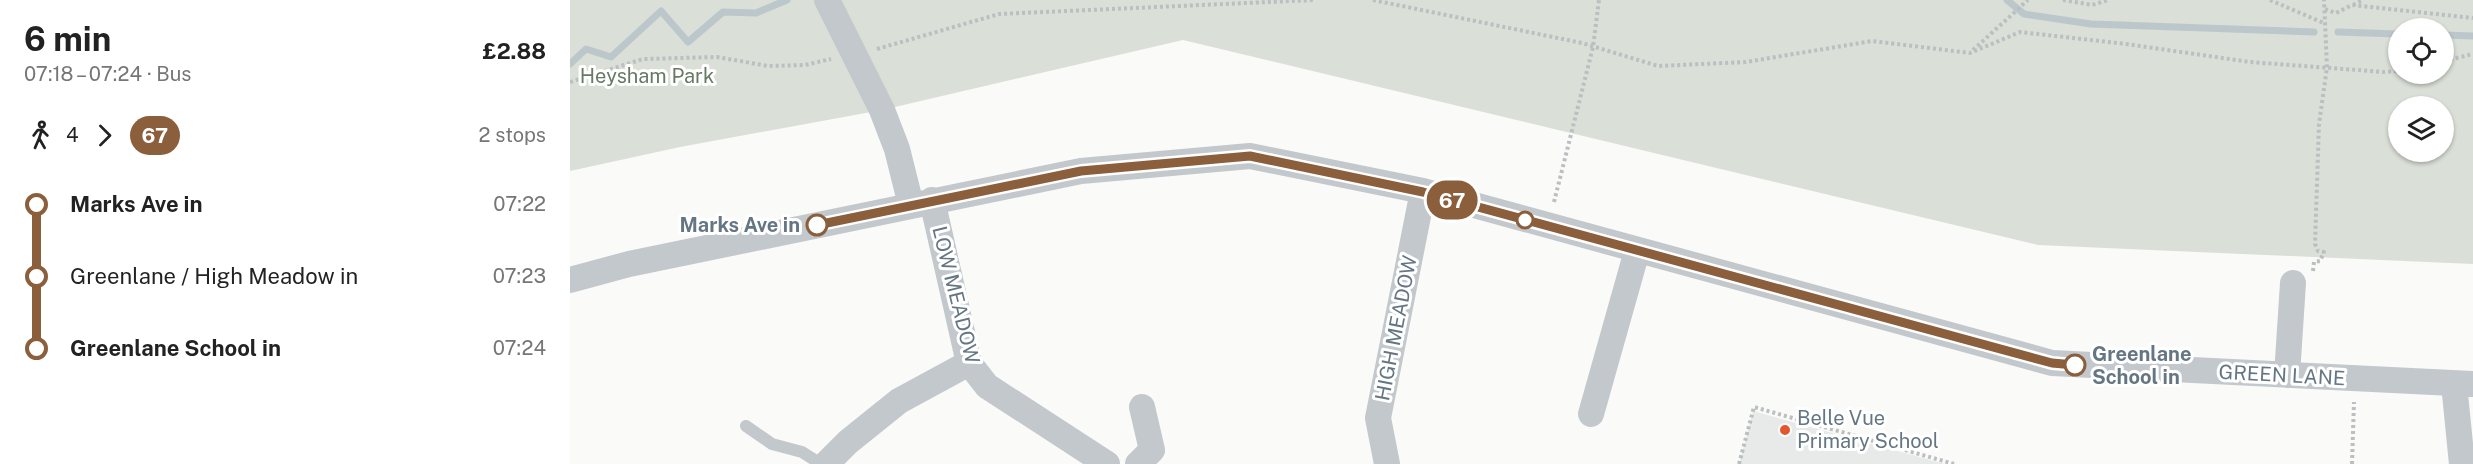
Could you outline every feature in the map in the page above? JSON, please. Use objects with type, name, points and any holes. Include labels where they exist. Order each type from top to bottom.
[{"type":"street","name":"LOW MEADOW","points":[[827,0],[855,55],[922,203],[969,363],[987,386],[1107,464]]},
{"type":"street","name":"GREEN LANE","points":[[570,280],[629,264],[1081,171],[1250,156],[1423,192],[2052,363],[2464,384]]},
{"type":"street","name":"HIGH MEADOW","points":[[1386,464],[1378,418],[1423,192]]},
{"type":"street","points":[[1591,414],[1637,251]]},
{"type":"street","points":[[2287,375],[2303,278]]},
{"type":"street","points":[[826,464],[848,442],[899,400],[969,363]]},
{"type":"street","points":[[2462,464],[2464,384]]},
{"type":"street","points":[[1138,464],[1152,450],[1142,408]]},
{"type":"lane","points":[[746,426],[772,444],[802,452],[820,464]]},
{"type":"path","points":[[570,82],[643,59],[717,57],[768,66],[805,65],[855,55],[999,14],[1314,0]]},
{"type":"path","points":[[1373,0],[1593,47],[1658,66],[1746,62],[1872,40],[1970,53],[2020,32],[2126,44],[2250,62],[2388,72]]},
{"type":"path","points":[[1548,226],[1593,47],[1599,0]]},
{"type":"path","points":[[1970,53],[2028,0]]},
{"type":"path","points":[[2063,0],[2092,5],[2108,0]]},
{"type":"path","points":[[2270,0],[2326,24]]},
{"type":"path","points":[[2303,278],[2314,262],[2320,261],[2324,252],[2318,251],[2315,243],[2319,124],[2326,67],[2324,0]]},
{"type":"path","points":[[2325,9],[2336,13],[2363,0]]},
{"type":"path","points":[[2352,5],[2473,18]]},
{"type":"path","points":[[2454,59],[2473,54]]},
{"type":"path","points":[[2352,464],[2355,396]]},
{"type":"path","points":[[1739,464],[1754,407],[1954,464]]},
{"type":"shaded area","name":"Belle Vue Primary School","points":[[1753,411],[1945,464],[1739,464]]},
{"type":"green space","name":"Heysham Park","points":[[570,0],[2473,0],[2473,264],[2038,245],[1183,40],[882,110],[680,147],[570,171]]},
{"type":"waterway","points":[[570,64],[586,49],[611,57],[661,11],[688,42],[723,12],[756,13],[787,0]]},
{"type":"waterway","points":[[2007,0],[2024,14],[2091,24],[2314,32]]},
{"type":"waterway","points":[[2338,32],[2388,34]]},
{"type":"waterway","points":[[2454,35],[2473,36]]},
{"type":"bus line","name":"67","points":[[817,225],[1081,171],[1250,156],[1423,192],[2052,363],[2075,365]]},
{"type":"place","name":"Marks Ave in","points":[[817,225]]},
{"type":"place","name":"Greenlane School in","points":[[2075,365]]},
{"type":"place","name":"Belle Vue Primary School","points":[[1785,430]]}]
